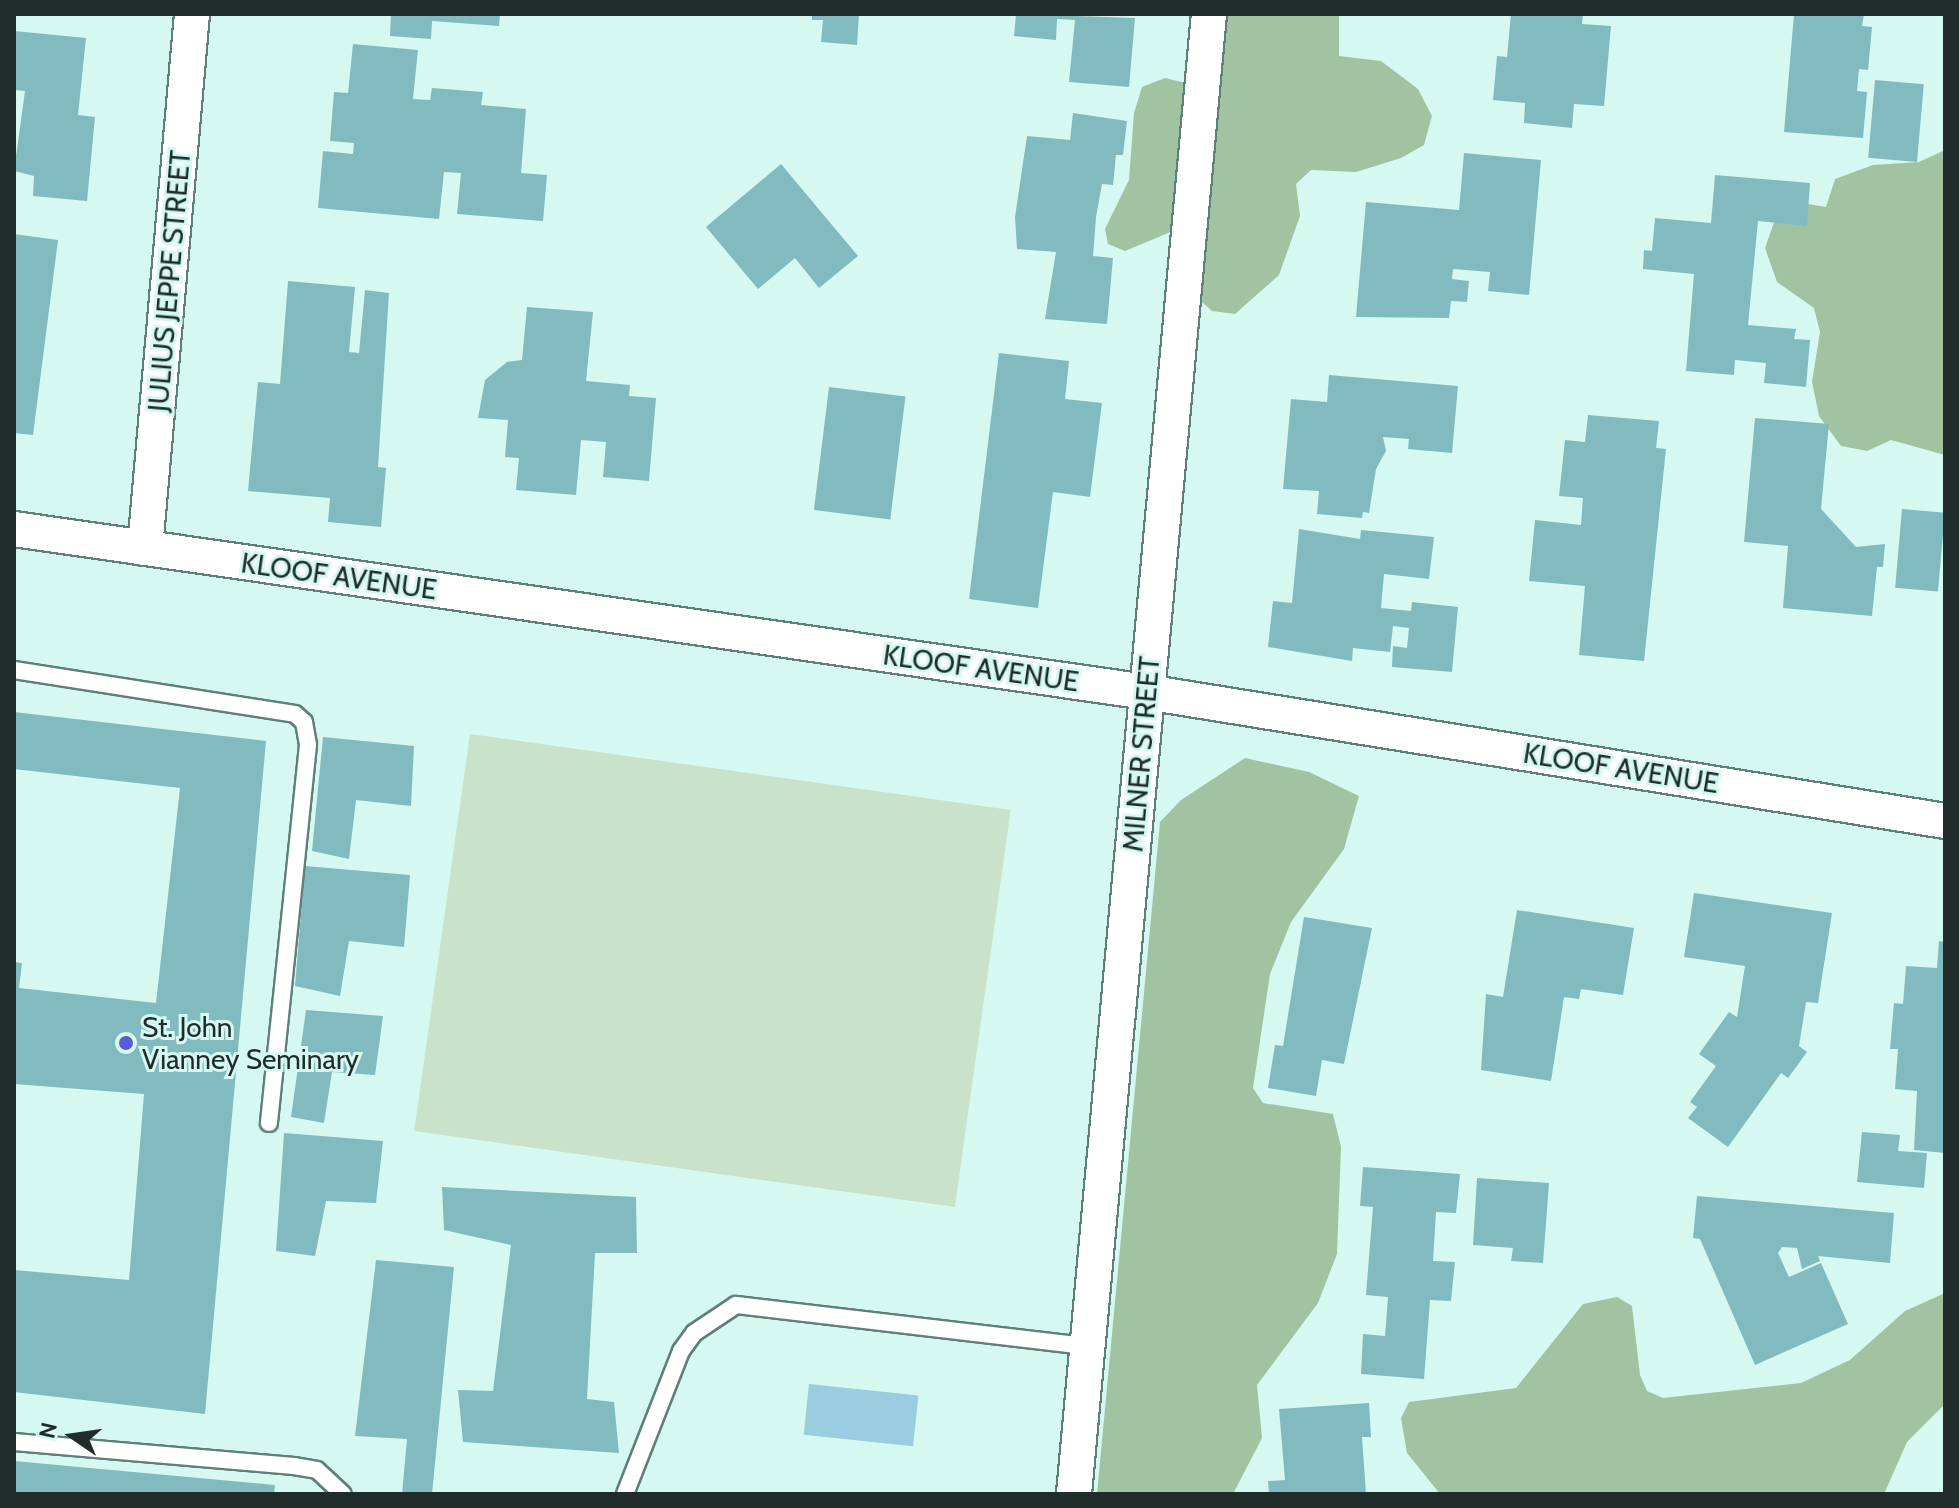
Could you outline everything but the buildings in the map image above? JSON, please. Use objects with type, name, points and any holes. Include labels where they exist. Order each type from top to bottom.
[{"type":"street","name":"JULIUS JEPPE STREET","points":[[145,548],[192,14]]},
{"type":"street","name":"MILNER STREET","points":[[1074,1494],[1209,14]]},
{"type":"street","name":"KLOOF AVENUE","points":[[14,529],[1146,692],[1945,821]]},
{"type":"lane","points":[[14,670],[295,714],[304,722],[308,745],[269,1123]]},
{"type":"lane","points":[[625,1494],[681,1351],[694,1333],[736,1305],[1086,1346]]},
{"type":"lane","points":[[14,1442],[294,1466],[317,1470],[343,1494]]},
{"type":"green space","points":[[1218,14],[1339,14],[1339,56],[1381,61],[1418,89],[1432,116],[1424,145],[1401,158],[1356,172],[1311,170],[1296,184],[1300,216],[1279,275],[1235,314],[1212,311],[1200,300],[1204,273],[1173,231],[1125,251],[1108,244],[1105,229],[1129,180],[1134,113],[1142,87],[1165,78],[1186,83]]},
{"type":"green space","points":[[1945,150],[1945,455],[1891,440],[1867,451],[1841,446],[1819,416],[1812,382],[1820,332],[1814,308],[1777,282],[1765,248],[1777,214],[1802,203],[1826,207],[1835,179],[1873,165],[1919,162]]},
{"type":"green space","points":[[470,734],[1011,810],[955,1207],[414,1131]]},
{"type":"green space","points":[[1245,758],[1309,772],[1359,796],[1344,849],[1291,922],[1270,974],[1253,1088],[1263,1103],[1333,1114],[1341,1147],[1337,1254],[1318,1303],[1257,1385],[1262,1438],[1233,1494],[1097,1494],[1160,822],[1181,800]]},
{"type":"green space","points":[[1945,1293],[1945,1404],[1907,1442],[1884,1494],[1440,1494],[1407,1453],[1401,1418],[1409,1402],[1516,1388],[1583,1304],[1617,1297],[1632,1306],[1640,1375],[1647,1391],[1663,1398],[1801,1383],[1850,1360],[1905,1311]]},
{"type":"water","points":[[809,1384],[918,1395],[913,1446],[804,1435]]},
{"type":"place","name":"St. John Vianney Seminary","points":[[126,1043]]}]
